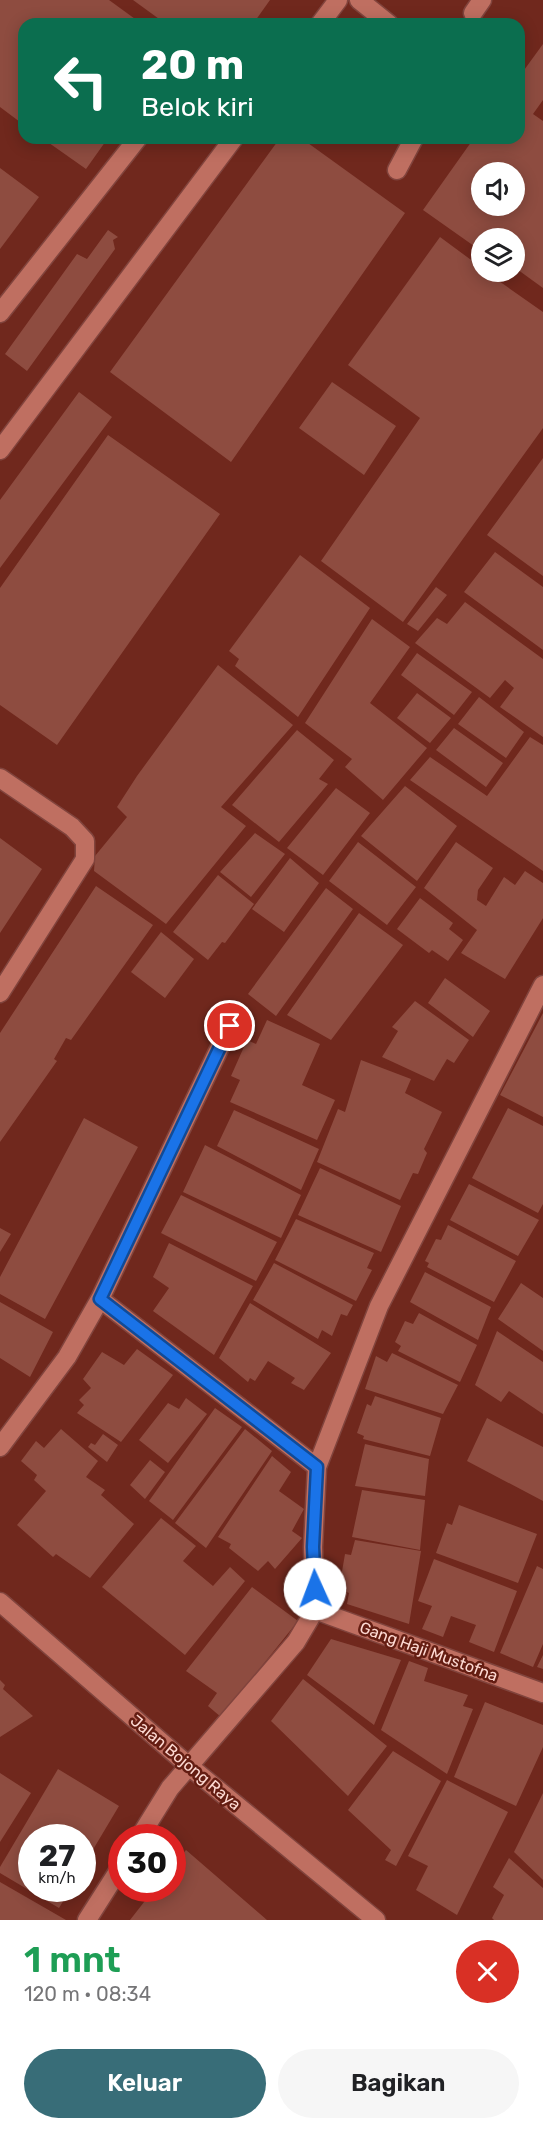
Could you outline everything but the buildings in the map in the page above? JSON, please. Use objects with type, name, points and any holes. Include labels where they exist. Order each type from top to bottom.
[{"type":"street","points":[[324,18],[338,0]]},
{"type":"street","points":[[359,0],[382,18]]},
{"type":"street","points":[[0,313],[133,144]]},
{"type":"street","points":[[2,443],[229,144]]},
{"type":"street","points":[[397,170],[411,144]]},
{"type":"street","points":[[0,778],[72,827],[85,842],[85,859],[0,993]]},
{"type":"street","points":[[148,1824],[170,1788],[296,1642],[315,1610],[313,1547],[317,1467],[379,1306],[543,985]]},
{"type":"street","points":[[0,1446],[67,1357],[100,1299],[230,1026]]},
{"type":"street","points":[[100,1299],[317,1467]]},
{"type":"street","name":"Jalan Bojong Raya","points":[[0,1602],[189,1766],[375,1920]]},
{"type":"street","name":"Gang Haji Mustofna","points":[[315,1610],[543,1693]]},
{"type":"street","points":[[87,1920],[108,1887]]},
{"type":"route","points":[[230,1026],[100,1299],[317,1467],[313,1547],[315,1589]]}]
